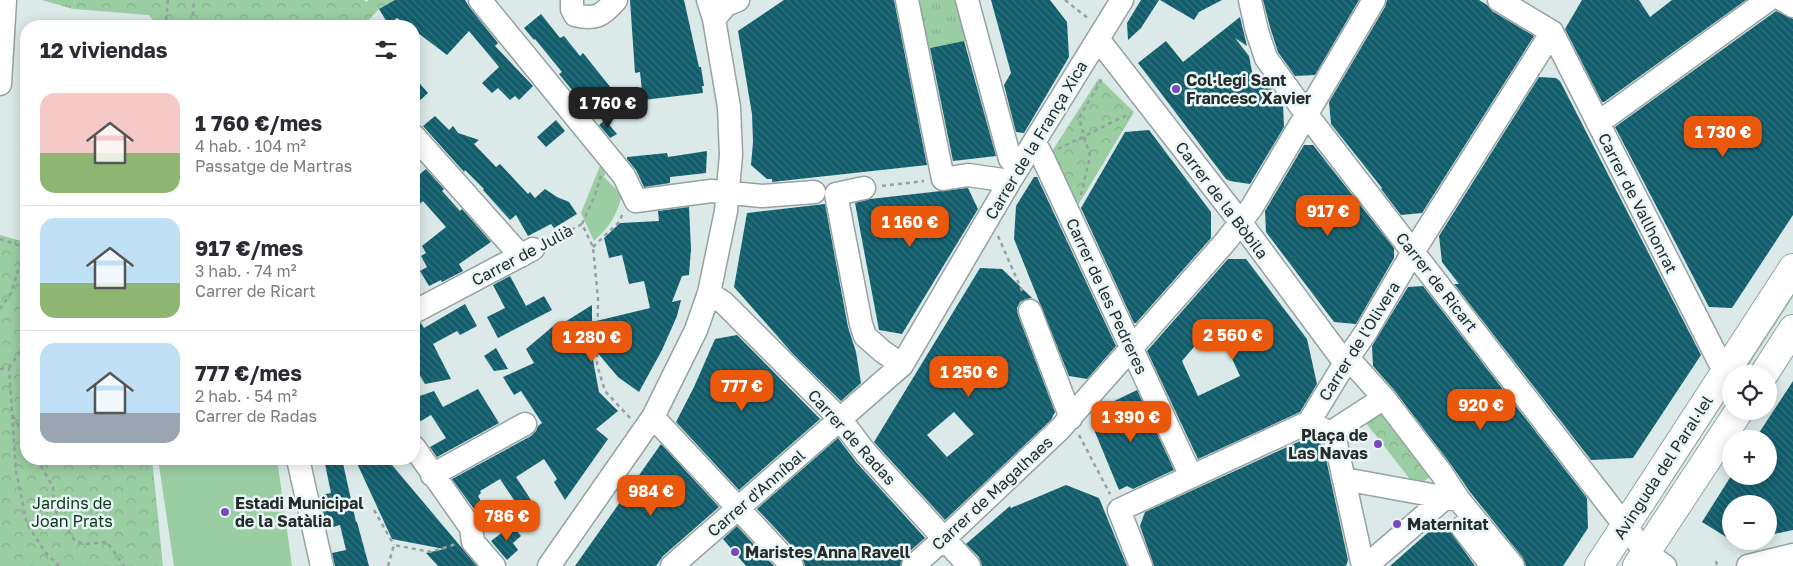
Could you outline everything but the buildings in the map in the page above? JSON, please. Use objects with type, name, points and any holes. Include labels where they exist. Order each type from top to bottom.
[{"type":"main road","name":"Avinguda del Paral·lel","points":[[1729,365],[1793,268]]},
{"type":"main road","points":[[1770,365],[1793,329]]},
{"type":"main road","name":"Avinguda del Paral·lel","points":[[1599,566],[1722,376]]},
{"type":"main road","name":"Avinguda del Paral·lel","points":[[1649,562],[1734,420]]},
{"type":"street","points":[[0,84],[5,0]]},
{"type":"street","points":[[480,0],[624,176],[631,205],[711,191],[762,196],[814,192]]},
{"type":"street","points":[[572,0],[572,9],[575,15],[589,18],[603,13],[616,0]]},
{"type":"street","points":[[549,566],[696,330],[709,293],[728,194],[730,155],[729,107],[711,9],[738,0]]},
{"type":"street","points":[[907,0],[943,179],[968,175],[1015,174],[967,0]]},
{"type":"street","name":"Carrer de la França Xica","points":[[840,419],[902,365],[1015,174],[1043,148],[1095,30],[1122,0]]},
{"type":"street","name":"Carrer de Ricart","points":[[1250,0],[1266,58],[1307,115],[1624,525],[1649,562]]},
{"type":"street","name":"Carrer de Magalhaes","points":[[912,566],[945,538],[1071,418],[1241,223],[1374,0]]},
{"type":"street","points":[[1499,0],[1552,32]]},
{"type":"street","points":[[1598,123],[1768,0]]},
{"type":"street","points":[[1782,0],[1793,6]]},
{"type":"street","name":"Carrer de la Bòbila","points":[[1095,30],[1346,360]]},
{"type":"street","name":"Carrer de Vallhonrat","points":[[1552,32],[1722,369]]},
{"type":"street","name":"Carrer de l'Olivera","points":[[1309,422],[1346,360],[1366,332],[1413,252],[1552,32]]},
{"type":"street","points":[[420,142],[527,252]]},
{"type":"street","name":"Carrer de les Pedreres","points":[[1043,148],[1043,158],[1191,476]]},
{"type":"street","points":[[864,188],[836,194],[861,324],[865,336],[902,365]]},
{"type":"street","name":"Carrer de Julià","points":[[420,309],[527,252]]},
{"type":"street","name":"Carrer de Radas","points":[[709,293],[724,303],[840,419],[866,453],[969,566]]},
{"type":"street","points":[[1030,311],[1071,418]]},
{"type":"street","points":[[1346,360],[1384,398],[1442,474],[1454,502],[1492,566]]},
{"type":"street","points":[[1330,433],[1384,398]]},
{"type":"street","points":[[642,418],[738,508],[792,566]]},
{"type":"street","name":"Carrer d'Anníbal","points":[[672,566],[840,419]]},
{"type":"street","points":[[1142,566],[1119,510],[1309,422],[1330,433],[1335,439],[1365,566],[1454,502]]},
{"type":"street","points":[[432,475],[525,424]]},
{"type":"street","points":[[420,456],[471,528],[473,542],[494,566]]},
{"type":"street","points":[[299,465],[322,566]]},
{"type":"street","points":[[1344,479],[1454,502],[1513,566]]},
{"type":"street","points":[[1748,566],[1793,555]]},
{"type":"path","points":[[166,20],[168,0]]},
{"type":"path","points":[[192,20],[194,0]]},
{"type":"path","points":[[1065,0],[1095,30]]},
{"type":"path","points":[[1079,202],[1090,156],[1079,118],[1104,76]]},
{"type":"path","points":[[1043,148],[1084,136],[1134,112]]},
{"type":"path","points":[[582,224],[595,195],[602,172]]},
{"type":"path","points":[[864,188],[943,179]]},
{"type":"path","name":"Carrer de Julià","points":[[527,252],[582,224],[593,247],[620,220],[621,213],[631,205]]},
{"type":"path","points":[[997,233],[1030,311]]},
{"type":"path","points":[[0,238],[20,245]]},
{"type":"path","points":[[593,247],[598,299],[597,365],[605,391],[642,418]]},
{"type":"path","points":[[0,309],[11,294],[20,266]]},
{"type":"path","points":[[20,351],[9,368],[16,471],[27,524],[46,552],[59,566]]},
{"type":"path","points":[[0,369],[9,368]]},
{"type":"path","points":[[12,414],[20,428]]},
{"type":"path","points":[[1071,418],[1119,510]]},
{"type":"path","points":[[40,465],[53,487],[54,509],[75,540],[84,544],[107,542],[124,566]]},
{"type":"path","points":[[374,510],[394,545],[388,566]]},
{"type":"path","points":[[394,545],[431,552],[463,542]]},
{"type":"path","points":[[1716,561],[1717,565]]},
{"type":"green space","points":[[42,0],[75,0],[73,9]]},
{"type":"green space","points":[[75,0],[364,0],[367,2],[368,0],[395,0],[379,9],[369,20],[153,20],[149,15],[73,9]]},
{"type":"green space","points":[[913,0],[957,0],[969,40],[925,49]]},
{"type":"green space","points":[[1099,78],[1134,112],[1075,210],[1051,153]]},
{"type":"green space","points":[[1092,155],[1107,155],[1083,197]]},
{"type":"green space","points":[[602,161],[608,167],[604,177],[622,195],[612,221],[594,241],[581,213]]},
{"type":"green space","name":"Jardins de Joan Prats","points":[[0,235],[20,241],[20,465],[153,465],[163,566],[0,566]]},
{"type":"green space","points":[[1793,293],[1793,297],[1749,365],[1746,365]]},
{"type":"green space","points":[[1722,401],[1722,405],[1664,494],[1662,493]]},
{"type":"green space","points":[[1376,407],[1430,476],[1417,488],[1362,418]]},
{"type":"green space","name":"Estadi Municipal de la Satàlia","points":[[159,465],[278,465],[292,566],[174,566]]},
{"type":"place","name":"Col·legi Sant Francesc Xavier","points":[[1176,89]]},
{"type":"place","name":"Plaça de Las Navas","points":[[1378,444]]},
{"type":"place","name":"Estadi Municipal de la Satàlia","points":[[225,512]]},
{"type":"place","name":"Maternitat","points":[[1397,524]]},
{"type":"place","name":"Maristes Anna Ravell","points":[[735,552]]}]
